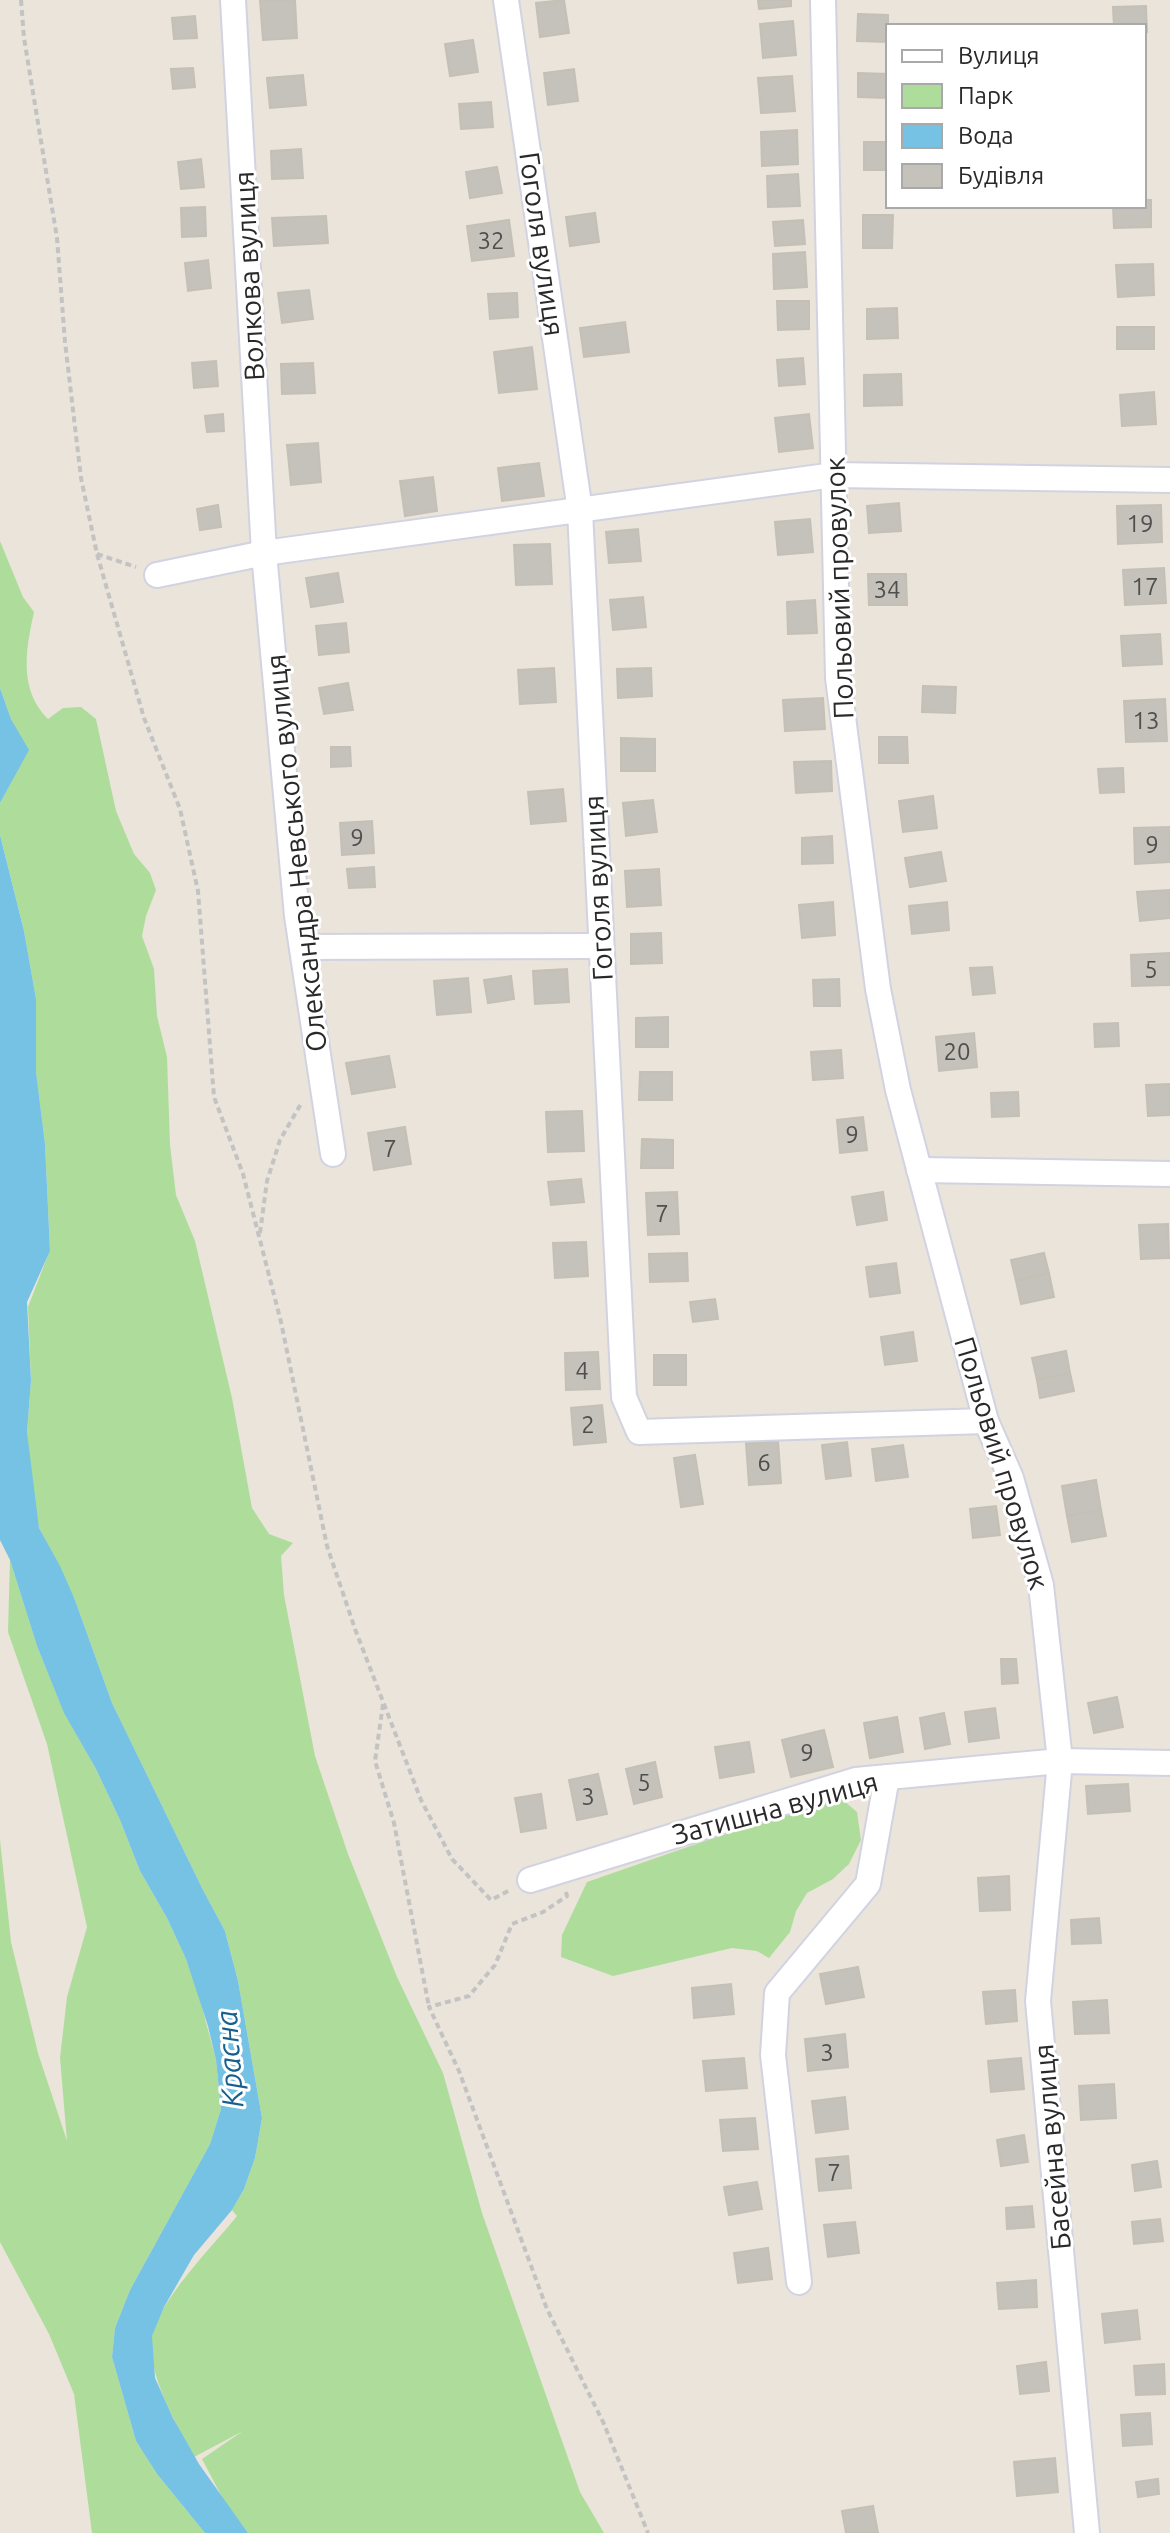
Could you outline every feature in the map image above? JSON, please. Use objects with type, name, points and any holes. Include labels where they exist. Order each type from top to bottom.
[{"type":"street","name":"Волкова вулиця","points":[[233,0],[264,553]]},
{"type":"street","name":"Гоголя вулиця","points":[[506,0],[580,511],[624,1397],[639,1432],[986,1421]]},
{"type":"street","name":"Польовий провулок","points":[[823,0],[838,678],[878,989],[898,1090],[986,1421],[1011,1478],[1041,1585],[1060,1761]]},
{"type":"street","points":[[157,575],[264,553],[834,475],[1170,480]]},
{"type":"street","name":"Олександра Невського вулиця","points":[[264,553],[302,947],[333,1154]]},
{"type":"street","points":[[302,947],[601,946]]},
{"type":"street","points":[[919,1170],[1170,1174]]},
{"type":"street","name":"Затишна вулиця","points":[[530,1880],[856,1780],[1060,1761],[1170,1763]]},
{"type":"street","name":"Басейна вулиця","points":[[1060,1761],[1038,2001],[1087,2533]]},
{"type":"street","points":[[799,2282],[773,2055],[777,1993],[868,1884],[887,1777]]},
{"type":"path","points":[[21,0],[24,38],[57,238],[81,478],[97,554],[144,718],[180,809],[198,891],[214,1097],[243,1174],[260,1237],[284,1336],[327,1546],[421,1800],[452,1859],[491,1900],[530,1880]]},
{"type":"path","points":[[97,554],[157,575]]},
{"type":"path","points":[[260,1237],[267,1181],[280,1140],[320,1064]]},
{"type":"path","points":[[383,1700],[375,1761],[394,1823],[429,2007],[459,2071],[547,2309],[604,2424],[648,2533]]},
{"type":"path","points":[[429,2007],[469,1996],[495,1965],[512,1924],[543,1912],[567,1896],[564,1869]]},
{"type":"green space","points":[[0,541],[23,597],[34,612],[27,654],[32,695],[48,719],[63,708],[81,707],[96,719],[116,811],[134,854],[150,873],[156,890],[142,936],[154,969],[157,1016],[167,1057],[170,1145],[176,1195],[195,1241],[232,1398],[252,1508],[269,1534],[293,1543],[281,1556],[284,1595],[315,1756],[348,1854],[397,1977],[443,2073],[482,2213],[580,2492],[604,2533],[248,2533],[223,2499],[202,2459],[243,2431],[194,2457],[158,2382],[151,2351],[156,2322],[175,2290],[237,2216],[232,2210],[244,2189],[255,2158],[262,2118],[238,1981],[225,1931],[112,1703],[75,1600],[39,1528],[31,1480],[27,1432],[31,1381],[28,1307],[50,1250],[45,1144],[36,1073],[36,999],[24,931],[0,835],[0,803],[28,750],[11,719],[0,688]]},
{"type":"green space","points":[[10,1560],[37,1646],[64,1712],[96,1769],[140,1871],[186,1959],[216,2060],[221,2109],[210,2144],[130,2290],[115,2328],[112,2357],[136,2441],[157,2474],[205,2533],[92,2533],[74,2394],[49,2334],[0,2242],[0,1840],[11,1942],[38,2053],[67,2141],[60,2058],[67,1997],[87,1927],[47,1744],[8,1632]]},
{"type":"green space","points":[[837,1795],[857,1812],[861,1840],[849,1864],[833,1879],[807,1893],[796,1911],[790,1932],[769,1958],[757,1951],[732,1948],[613,1976],[561,1957],[562,1935],[587,1882]]},
{"type":"water","points":[[0,688],[11,719],[29,750],[0,803]]},
{"type":"water","name":"Красна","points":[[0,835],[24,931],[36,999],[36,1072],[45,1144],[50,1251],[27,1302],[31,1381],[27,1432],[39,1528],[75,1600],[112,1703],[225,1931],[238,1981],[262,2118],[255,2158],[244,2189],[232,2210],[194,2255],[164,2307],[152,2336],[155,2378],[173,2418],[199,2464],[248,2533],[205,2533],[157,2474],[136,2441],[112,2357],[115,2328],[130,2290],[210,2144],[221,2109],[216,2060],[186,1959],[140,1871],[96,1769],[64,1713],[37,1646],[10,1560],[0,1540]]},
{"type":"building","points":[[260,0],[295,0],[297,38],[263,40]]},
{"type":"building","points":[[564,0],[569,33],[540,37],[536,3]]},
{"type":"building","points":[[758,0],[791,0],[791,6],[759,9]]},
{"type":"building","points":[[1146,6],[1147,32],[1146,24],[1114,24],[1113,7]]},
{"type":"building","points":[[858,14],[888,15],[886,42],[857,41]]},
{"type":"building","points":[[195,16],[197,38],[174,39],[172,18]]},
{"type":"building","points":[[793,21],[796,55],[763,58],[760,24]]},
{"type":"building","points":[[473,40],[478,72],[450,76],[445,44]]},
{"type":"building","points":[[193,68],[195,87],[173,89],[171,69]]},
{"type":"building","points":[[574,69],[578,101],[548,105],[544,73]]},
{"type":"building","points":[[858,73],[886,74],[886,98],[858,97]]},
{"type":"building","points":[[303,75],[306,105],[270,108],[267,78]]},
{"type":"building","points":[[792,76],[795,111],[761,113],[758,78]]},
{"type":"building","points":[[491,102],[493,127],[461,129],[459,104]]},
{"type":"building","points":[[797,130],[798,164],[762,166],[761,132]]},
{"type":"building","points":[[864,142],[886,142],[886,170],[864,170]]},
{"type":"building","points":[[301,149],[303,178],[272,179],[271,151]]},
{"type":"building","points":[[201,159],[204,187],[181,189],[178,162]]},
{"type":"building","points":[[497,167],[502,193],[470,198],[466,172]]},
{"type":"building","points":[[798,174],[800,206],[768,207],[767,176]]},
{"type":"building","points":[[1146,200],[1151,200],[1151,227],[1114,228],[1113,208],[1146,208]]},
{"type":"building","points":[[205,207],[206,236],[182,237],[181,208]]},
{"type":"building","points":[[595,213],[599,242],[570,246],[566,217]]},
{"type":"building","points":[[863,215],[893,215],[892,248],[863,248]]},
{"type":"building","points":[[326,216],[328,243],[274,246],[272,218]]},
{"type":"building","points":[[509,220],[514,256],[472,261],[467,226]]},
{"type":"building","points":[[803,220],[805,244],[775,246],[773,222]]},
{"type":"building","points":[[805,252],[807,287],[774,289],[773,254]]},
{"type":"building","points":[[208,260],[211,288],[188,291],[185,263]]},
{"type":"building","points":[[1153,264],[1154,295],[1118,297],[1116,265]]},
{"type":"building","points":[[309,290],[313,319],[282,323],[278,293]]},
{"type":"building","points":[[517,293],[518,317],[490,319],[488,294]]},
{"type":"building","points":[[777,301],[809,301],[809,329],[778,330]]},
{"type":"building","points":[[897,308],[898,338],[867,339],[867,309]]},
{"type":"building","points":[[625,322],[629,352],[584,357],[580,328]]},
{"type":"building","points":[[1117,327],[1154,327],[1154,349],[1117,349]]},
{"type":"building","points":[[532,347],[537,389],[499,393],[494,352]]},
{"type":"building","points":[[803,358],[805,384],[779,386],[777,360]]},
{"type":"building","points":[[216,361],[218,386],[194,388],[192,363]]},
{"type":"building","points":[[313,363],[315,393],[282,394],[281,364]]},
{"type":"building","points":[[901,374],[902,405],[864,406],[864,375]]},
{"type":"building","points":[[1154,392],[1156,424],[1122,426],[1120,395]]},
{"type":"building","points":[[223,414],[224,431],[207,432],[205,416]]},
{"type":"building","points":[[809,414],[813,448],[779,452],[775,418]]},
{"type":"building","points":[[318,443],[321,482],[291,485],[287,445]]},
{"type":"building","points":[[539,463],[544,496],[502,501],[498,468]]},
{"type":"building","points":[[433,477],[437,511],[405,516],[400,481]]},
{"type":"building","points":[[899,503],[901,531],[869,533],[867,506]]},
{"type":"building","points":[[218,505],[221,527],[200,530],[197,509]]},
{"type":"building","points":[[1161,505],[1162,542],[1118,544],[1117,506]]},
{"type":"building","points":[[810,519],[813,552],[778,555],[775,522]]},
{"type":"building","points":[[638,529],[641,561],[609,563],[606,532]]},
{"type":"building","points":[[550,544],[552,584],[516,585],[514,545]]},
{"type":"building","points":[[1164,568],[1166,603],[1125,605],[1123,570]]},
{"type":"building","points":[[338,573],[343,602],[311,607],[306,578]]},
{"type":"building","points":[[868,574],[906,574],[907,605],[869,605]]},
{"type":"building","points":[[643,597],[646,627],[613,630],[610,600]]},
{"type":"building","points":[[815,600],[817,633],[788,634],[787,602]]},
{"type":"building","points":[[346,623],[349,652],[319,655],[316,626]]},
{"type":"building","points":[[1160,634],[1162,664],[1123,666],[1121,636]]},
{"type":"building","points":[[554,668],[556,702],[520,704],[518,670]]},
{"type":"building","points":[[651,668],[652,696],[618,698],[617,669]]},
{"type":"building","points":[[348,683],[353,710],[324,714],[319,688]]},
{"type":"building","points":[[923,686],[956,687],[955,713],[922,712]]},
{"type":"building","points":[[823,698],[825,729],[785,731],[783,700]]},
{"type":"building","points":[[1165,699],[1167,741],[1126,742],[1124,701]]},
{"type":"building","points":[[879,737],[907,737],[908,763],[879,763]]},
{"type":"building","points":[[621,738],[655,739],[655,771],[621,771]]},
{"type":"building","points":[[331,747],[350,747],[351,766],[331,767]]},
{"type":"building","points":[[831,761],[832,791],[796,793],[794,762]]},
{"type":"building","points":[[1123,768],[1124,792],[1100,793],[1098,769]]},
{"type":"building","points":[[563,789],[566,821],[531,824],[528,792]]},
{"type":"building","points":[[933,796],[937,828],[903,832],[899,801]]},
{"type":"building","points":[[653,800],[657,832],[626,836],[623,803]]},
{"type":"building","points":[[372,821],[374,853],[342,855],[340,823]]},
{"type":"building","points":[[1170,827],[1170,862],[1135,864],[1134,828]]},
{"type":"building","points":[[832,836],[833,863],[802,864],[802,838]]},
{"type":"building","points":[[941,852],[946,881],[910,887],[905,858]]},
{"type":"building","points":[[374,867],[375,887],[349,888],[347,869]]},
{"type":"building","points":[[659,869],[661,905],[627,907],[625,871]]},
{"type":"building","points":[[1169,890],[1170,918],[1140,921],[1137,892]]},
{"type":"building","points":[[833,902],[835,935],[802,938],[799,905]]},
{"type":"building","points":[[947,902],[949,930],[912,934],[909,906]]},
{"type":"building","points":[[661,933],[662,963],[631,964],[631,934]]},
{"type":"building","points":[[1170,953],[1170,985],[1132,986],[1131,955]]},
{"type":"building","points":[[992,967],[995,993],[973,995],[970,968]]},
{"type":"building","points":[[567,969],[569,1002],[535,1004],[533,971]]},
{"type":"building","points":[[511,976],[514,999],[488,1003],[484,980]]},
{"type":"building","points":[[468,978],[471,1012],[437,1015],[434,981]]},
{"type":"building","points":[[839,979],[840,1006],[814,1006],[813,980]]},
{"type":"building","points":[[668,1017],[668,1047],[636,1047],[636,1018]]},
{"type":"building","points":[[1118,1023],[1119,1046],[1095,1047],[1094,1024]]},
{"type":"building","points":[[974,1033],[977,1067],[939,1071],[936,1037]]},
{"type":"building","points":[[841,1050],[843,1078],[813,1080],[811,1052]]},
{"type":"building","points":[[389,1056],[395,1087],[352,1094],[346,1063]]},
{"type":"building","points":[[640,1072],[672,1072],[672,1100],[639,1100]]},
{"type":"building","points":[[1170,1084],[1170,1115],[1148,1116],[1146,1085]]},
{"type":"building","points":[[1018,1092],[1019,1116],[992,1117],[991,1093]]},
{"type":"building","points":[[582,1111],[584,1151],[548,1152],[546,1112]]},
{"type":"building","points":[[863,1117],[867,1150],[840,1153],[837,1120]]},
{"type":"building","points":[[405,1127],[411,1164],[374,1170],[368,1133]]},
{"type":"building","points":[[642,1139],[673,1140],[673,1168],[641,1168]]},
{"type":"building","points":[[581,1179],[584,1202],[551,1205],[548,1182]]},
{"type":"building","points":[[677,1192],[679,1234],[648,1235],[646,1193]]},
{"type":"building","points":[[883,1192],[887,1220],[857,1225],[852,1197]]},
{"type":"building","points":[[1168,1224],[1169,1258],[1141,1259],[1139,1225]]},
{"type":"building","points":[[586,1242],[588,1276],[555,1278],[553,1243]]},
{"type":"building","points":[[687,1253],[688,1281],[650,1282],[649,1254]]},
{"type":"building","points":[[1044,1253],[1049,1273],[1016,1281],[1011,1260]]},
{"type":"building","points":[[896,1263],[900,1293],[870,1297],[866,1267]]},
{"type":"building","points":[[1049,1273],[1054,1297],[1021,1304],[1016,1281]]},
{"type":"building","points":[[715,1299],[718,1319],[693,1322],[690,1302]]},
{"type":"building","points":[[913,1332],[917,1361],[885,1365],[881,1337]]},
{"type":"building","points":[[1066,1351],[1070,1373],[1037,1380],[1032,1358]]},
{"type":"building","points":[[598,1352],[600,1389],[566,1390],[565,1353]]},
{"type":"building","points":[[654,1355],[686,1355],[686,1385],[654,1385]]},
{"type":"building","points":[[1070,1373],[1074,1391],[1040,1398],[1037,1380]]},
{"type":"building","points":[[602,1405],[606,1442],[574,1445],[571,1408]]},
{"type":"building","points":[[778,1441],[781,1483],[749,1485],[746,1443]]},
{"type":"building","points":[[847,1442],[851,1476],[826,1479],[822,1445]]},
{"type":"building","points":[[903,1445],[908,1477],[876,1481],[872,1449]]},
{"type":"building","points":[[695,1455],[703,1504],[681,1507],[674,1458]]},
{"type":"building","points":[[1096,1480],[1101,1510],[1067,1516],[1062,1486]]},
{"type":"building","points":[[996,1506],[1000,1535],[973,1538],[970,1509]]},
{"type":"building","points":[[1101,1510],[1106,1536],[1072,1542],[1067,1516]]},
{"type":"building","points":[[1001,1659],[1016,1659],[1018,1683],[1002,1684]]},
{"type":"building","points":[[1117,1697],[1123,1727],[1094,1733],[1088,1703]]},
{"type":"building","points":[[995,1708],[999,1738],[969,1742],[965,1712]]},
{"type":"building","points":[[944,1713],[950,1744],[925,1749],[920,1718]]},
{"type":"building","points":[[897,1717],[903,1752],[870,1758],[864,1723]]},
{"type":"building","points":[[824,1730],[833,1767],[791,1777],[782,1740]]},
{"type":"building","points":[[749,1742],[754,1772],[720,1778],[715,1747]]},
{"type":"building","points":[[655,1762],[662,1797],[634,1804],[626,1769]]},
{"type":"building","points":[[598,1774],[607,1814],[577,1820],[569,1780]]},
{"type":"building","points":[[1128,1784],[1130,1811],[1088,1814],[1086,1786]]},
{"type":"building","points":[[541,1794],[546,1828],[521,1832],[515,1798]]},
{"type":"building","points":[[1009,1876],[1010,1910],[980,1911],[978,1878]]},
{"type":"building","points":[[1099,1918],[1101,1943],[1072,1944],[1071,1920]]},
{"type":"building","points":[[858,1967],[864,1997],[826,2004],[820,1974]]},
{"type":"building","points":[[731,1984],[734,2014],[694,2018],[692,1988]]},
{"type":"building","points":[[1015,1990],[1017,2021],[986,2024],[983,1992]]},
{"type":"building","points":[[1107,2000],[1109,2033],[1075,2034],[1073,2002]]},
{"type":"building","points":[[845,2034],[848,2067],[808,2071],[805,2039]]},
{"type":"building","points":[[744,2058],[747,2088],[706,2091],[703,2061]]},
{"type":"building","points":[[1021,2058],[1024,2089],[991,2092],[988,2061]]},
{"type":"building","points":[[1114,2084],[1116,2118],[1081,2120],[1079,2086]]},
{"type":"building","points":[[845,2097],[848,2129],[816,2133],[812,2101]]},
{"type":"building","points":[[755,2118],[758,2149],[723,2151],[720,2120]]},
{"type":"building","points":[[1024,2135],[1028,2162],[1001,2166],[997,2140]]},
{"type":"building","points":[[848,2156],[851,2188],[819,2191],[816,2159]]},
{"type":"building","points":[[1157,2161],[1161,2187],[1135,2191],[1132,2165]]},
{"type":"building","points":[[757,2182],[762,2209],[729,2215],[724,2187]]},
{"type":"building","points":[[1032,2206],[1034,2227],[1007,2229],[1006,2208]]},
{"type":"building","points":[[1160,2219],[1163,2241],[1134,2244],[1132,2222]]},
{"type":"building","points":[[855,2222],[859,2253],[828,2257],[824,2225]]},
{"type":"building","points":[[768,2248],[772,2279],[738,2283],[734,2253]]},
{"type":"building","points":[[1036,2280],[1037,2307],[999,2309],[997,2283]]},
{"type":"building","points":[[1137,2310],[1140,2339],[1105,2343],[1102,2314]]},
{"type":"building","points":[[1046,2362],[1049,2391],[1020,2394],[1017,2366]]},
{"type":"building","points":[[1164,2364],[1165,2394],[1136,2395],[1134,2366]]},
{"type":"building","points":[[1150,2413],[1152,2444],[1123,2446],[1121,2415]]},
{"type":"building","points":[[1055,2458],[1058,2492],[1017,2496],[1014,2462]]},
{"type":"building","points":[[1158,2479],[1159,2494],[1138,2497],[1136,2482]]},
{"type":"building","points":[[873,2506],[878,2533],[846,2533],[842,2511]]}]
